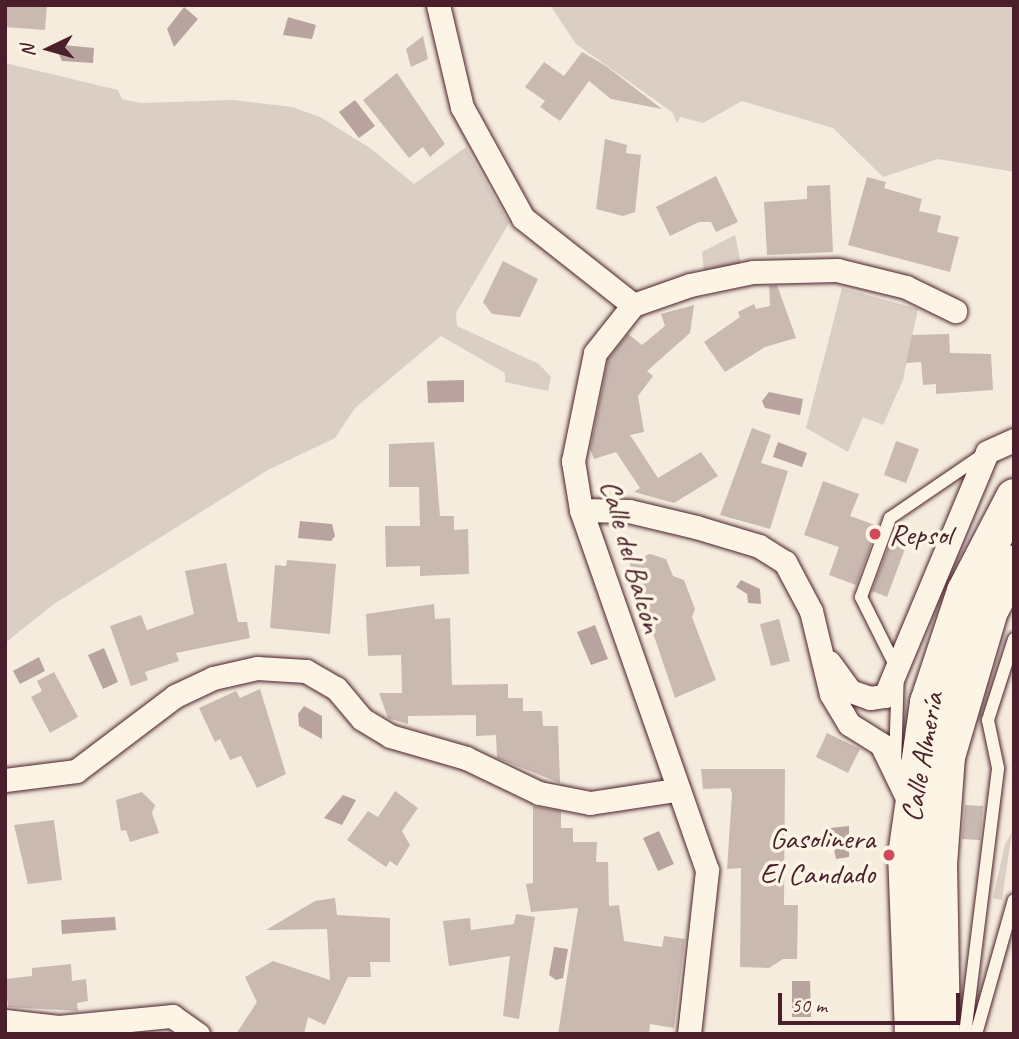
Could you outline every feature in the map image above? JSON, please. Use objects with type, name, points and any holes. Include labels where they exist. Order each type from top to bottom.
[{"type":"main road","name":"Calle Almería","points":[[913,1034],[906,855],[910,805],[928,702],[961,603],[1014,497]]},
{"type":"main road","name":"Calle Almería","points":[[941,1034],[938,864],[946,756],[989,610],[1014,563]]},
{"type":"street","points":[[438,5],[462,107],[523,218],[632,305],[690,285],[753,272],[837,270],[906,287],[955,311]]},
{"type":"street","name":"Calle del Balcón","points":[[632,305],[594,354],[581,401],[573,461],[581,510],[676,790],[707,870],[689,1034]]},
{"type":"street","points":[[987,452],[1014,440]]},
{"type":"street","name":"Calle Almería","points":[[825,657],[849,691],[870,698],[885,696],[898,671],[987,452]]},
{"type":"street","points":[[581,510],[629,511],[759,546],[785,562],[811,611],[825,657],[831,694],[849,724],[881,744],[895,766],[910,805]]},
{"type":"street","points":[[5,780],[76,771],[175,696],[214,678],[257,668],[306,671],[336,688],[362,719],[390,736],[466,758],[539,793],[590,803],[676,790]]},
{"type":"street","points":[[5,1021],[59,1027],[172,1016],[198,1034]]},
{"type":"lane","points":[[895,766],[898,671],[861,597],[890,518],[987,452]]},
{"type":"lane","points":[[965,1034],[998,768],[988,720],[1014,639]]},
{"type":"lane","points":[[976,1034],[1014,900]]},
{"type":"shaded area","points":[[550,5],[1014,5],[1014,172],[938,159],[883,177],[833,128],[742,101],[703,123],[680,117],[677,123],[672,112],[576,44]]},
{"type":"shaded area","points":[[184,7],[198,19],[174,47],[167,29]]},
{"type":"shaded area","points":[[288,17],[316,25],[312,39],[283,35]]},
{"type":"shaded area","points":[[63,45],[94,48],[93,63],[62,61],[58,52]]},
{"type":"shaded area","points":[[5,63],[118,90],[122,99],[141,103],[233,100],[292,107],[320,117],[370,148],[414,184],[466,147],[509,223],[456,313],[457,326],[539,364],[551,377],[548,391],[505,382],[505,373],[441,336],[355,408],[335,438],[268,470],[54,604],[5,643]]},
{"type":"shaded area","points":[[355,100],[375,126],[359,138],[339,112]]},
{"type":"shaded area","points":[[735,235],[741,264],[704,273],[702,252]]},
{"type":"shaded area","points":[[842,288],[918,309],[903,380],[883,425],[863,417],[848,452],[806,428]]},
{"type":"shaded area","points":[[464,380],[464,402],[428,403],[427,381]]},
{"type":"shaded area","points":[[769,392],[803,399],[800,415],[765,408],[762,401]]},
{"type":"shaded area","points":[[778,442],[807,453],[802,467],[773,457]]},
{"type":"shaded area","points":[[300,521],[332,524],[335,536],[331,541],[298,538]]},
{"type":"shaded area","points":[[741,580],[760,589],[761,604],[748,603],[747,594],[736,587]]},
{"type":"shaded area","points":[[595,625],[608,659],[591,665],[577,632]]},
{"type":"shaded area","points":[[104,648],[118,682],[103,689],[88,655]]},
{"type":"shaded area","points":[[39,657],[45,671],[20,684],[13,671]]},
{"type":"shaded area","points":[[304,706],[322,716],[322,739],[299,726],[298,714]]},
{"type":"shaded area","points":[[343,795],[356,800],[342,825],[324,818]]},
{"type":"shaded area","points":[[849,826],[849,857],[836,859],[830,828]]},
{"type":"shaded area","points":[[659,831],[674,864],[658,871],[643,838]]},
{"type":"shaded area","points":[[1012,832],[1002,900],[993,898],[1005,844]]},
{"type":"shaded area","points":[[115,917],[116,930],[62,934],[61,920]]},
{"type":"shaded area","points":[[554,947],[568,949],[563,978],[556,980],[549,975]]},
{"type":"shaded area","points":[[792,981],[810,981],[811,1017],[792,1017]]},
{"type":"building","points":[[5,5],[47,5],[45,30],[5,27]]},
{"type":"building","points":[[423,36],[428,59],[411,67],[406,49]]},
{"type":"building","points":[[582,52],[606,66],[662,109],[611,99],[589,81],[560,121],[540,107],[545,101],[525,87],[544,62],[564,76]]},
{"type":"building","points":[[397,73],[445,144],[430,157],[423,147],[409,158],[363,100]]},
{"type":"building","points":[[605,139],[627,145],[626,153],[641,155],[635,212],[623,216],[596,209]]},
{"type":"building","points":[[716,176],[738,222],[716,232],[711,222],[699,222],[670,236],[656,207]]},
{"type":"building","points":[[867,177],[886,182],[884,188],[922,199],[919,211],[941,216],[937,232],[959,237],[950,272],[848,245]]},
{"type":"building","points":[[830,185],[833,252],[767,255],[764,202],[807,199],[807,186]]},
{"type":"building","points":[[503,261],[538,279],[520,317],[492,314],[483,302]]},
{"type":"building","points":[[777,285],[796,338],[765,347],[725,372],[704,342],[740,317],[738,312],[754,304],[756,309],[770,306],[769,286]]},
{"type":"building","points":[[694,305],[690,333],[647,371],[653,376],[638,396],[644,432],[630,435],[658,478],[701,452],[718,476],[674,503],[634,492],[640,488],[616,452],[594,459],[590,449],[608,359],[628,334],[642,345],[665,326],[661,314]]},
{"type":"building","points":[[949,334],[950,353],[991,354],[993,390],[936,394],[936,384],[923,385],[921,362],[906,363],[912,335]]},
{"type":"building","points":[[752,428],[771,435],[761,463],[788,471],[770,529],[720,515]]},
{"type":"building","points":[[896,441],[919,449],[906,483],[884,475]]},
{"type":"building","points":[[434,442],[440,516],[454,516],[454,530],[468,529],[469,574],[420,576],[420,566],[386,567],[385,526],[420,526],[419,487],[389,487],[389,444]]},
{"type":"building","points":[[823,481],[859,494],[850,516],[878,526],[856,585],[829,575],[839,547],[804,535]]},
{"type":"building","points":[[894,532],[909,538],[887,597],[872,591]]},
{"type":"building","points":[[650,554],[666,559],[673,576],[684,580],[695,609],[692,617],[716,680],[675,698],[629,562]]},
{"type":"building","points":[[287,560],[336,564],[330,634],[270,628],[275,565],[286,566]]},
{"type":"building","points":[[226,563],[238,622],[247,622],[250,638],[176,653],[179,661],[145,672],[148,680],[131,686],[110,626],[141,615],[147,630],[194,614],[185,571]]},
{"type":"building","points":[[434,604],[435,619],[450,618],[452,685],[508,684],[508,698],[523,698],[523,711],[542,711],[543,726],[558,726],[560,783],[497,758],[496,735],[476,736],[476,715],[408,716],[408,724],[388,718],[379,693],[402,693],[401,655],[368,656],[366,614]]},
{"type":"building","points":[[779,619],[790,661],[771,666],[760,624]]},
{"type":"building","points":[[54,672],[78,717],[50,733],[31,697],[42,691],[37,681]]},
{"type":"building","points":[[260,689],[286,774],[257,788],[241,756],[230,760],[220,739],[215,742],[199,708],[236,691],[240,698]]},
{"type":"building","points":[[827,733],[860,749],[848,773],[816,757]]},
{"type":"building","points":[[701,769],[785,769],[784,905],[798,905],[797,959],[783,959],[769,968],[740,967],[741,868],[727,869],[732,794],[730,788],[703,789]]},
{"type":"building","points":[[395,791],[418,808],[402,831],[410,845],[397,866],[390,861],[386,867],[347,840],[368,811],[378,817]]},
{"type":"building","points":[[142,792],[155,805],[152,813],[159,833],[130,842],[126,830],[121,831],[116,800]]},
{"type":"building","points":[[965,805],[983,806],[980,840],[962,839]]},
{"type":"building","points":[[533,806],[561,811],[561,828],[573,828],[573,842],[597,842],[596,862],[608,862],[609,906],[619,905],[624,941],[662,947],[664,936],[685,939],[674,1028],[650,1024],[649,1034],[558,1034],[578,908],[531,912],[526,884],[533,883]]},
{"type":"building","points":[[54,820],[62,880],[28,884],[14,825]]},
{"type":"building","points":[[335,898],[337,915],[390,918],[390,962],[370,962],[371,977],[348,977],[325,1025],[308,1017],[304,1034],[236,1034],[257,1002],[245,977],[273,961],[330,980],[327,929],[266,930],[315,901]]},
{"type":"building","points":[[516,914],[535,917],[519,1019],[503,1016],[510,956],[449,966],[443,921],[470,918],[471,930],[514,924]]},
{"type":"building","points":[[71,964],[72,981],[86,979],[88,1001],[77,1003],[78,1011],[8,1007],[5,979],[32,976],[32,968]]},
{"type":"place","name":"Repsol","points":[[875,534]]},
{"type":"place","name":"Gasolinera El Candado","points":[[889,855]]}]
